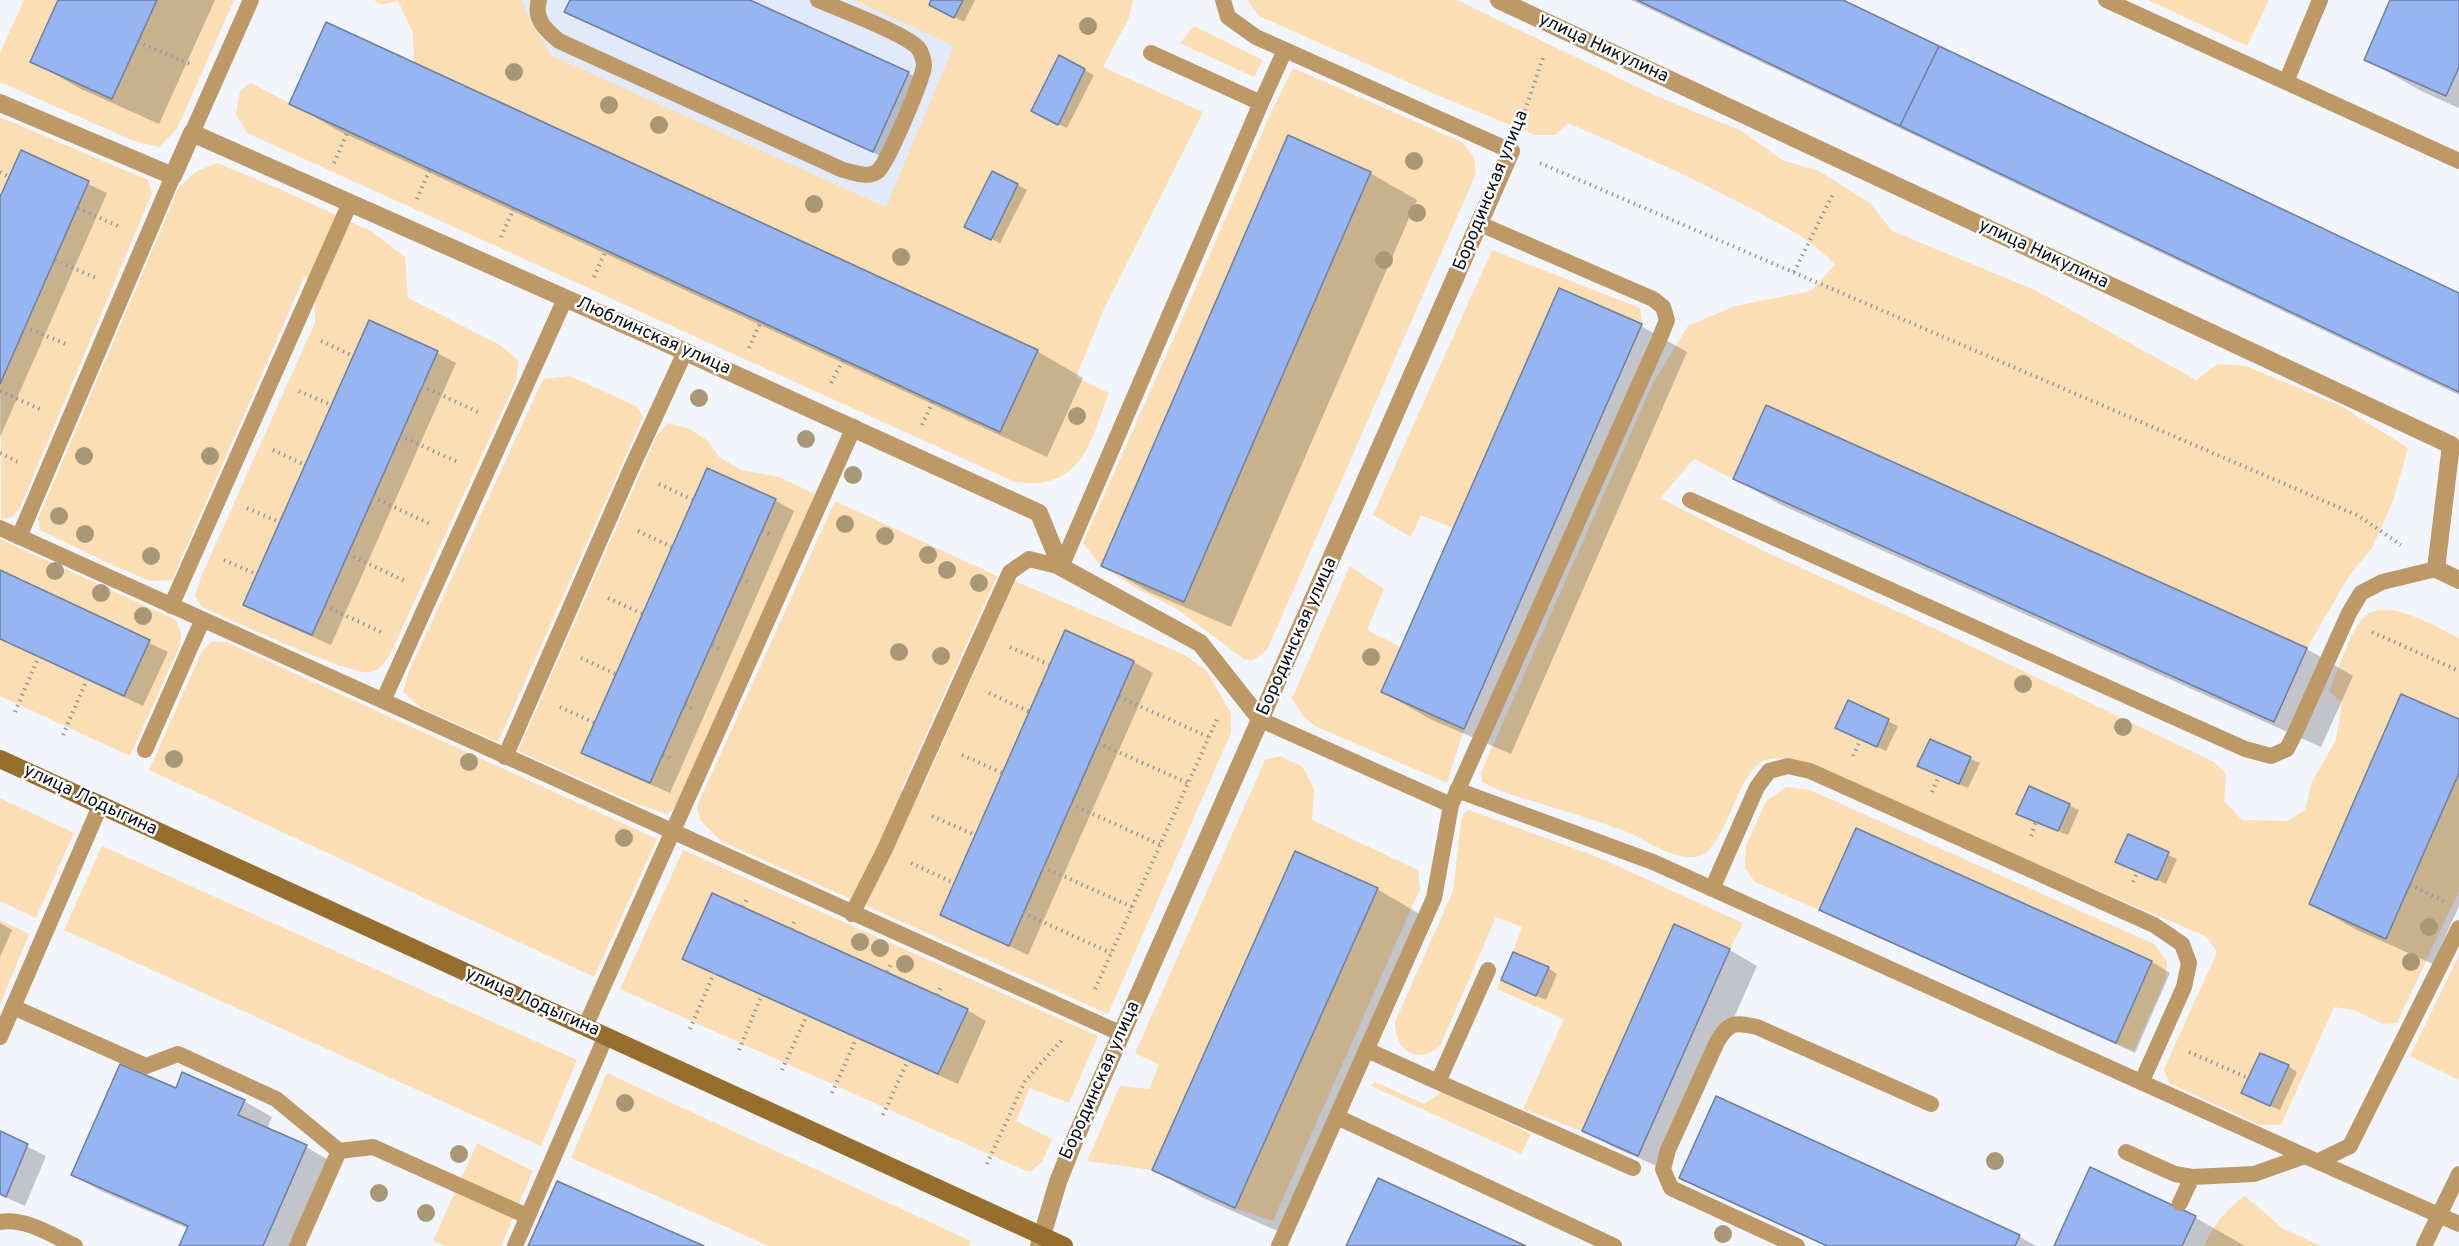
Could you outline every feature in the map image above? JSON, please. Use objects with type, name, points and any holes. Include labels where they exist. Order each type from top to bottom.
[{"type":"main road","name":"улица Лодыгина","points":[[0,759],[606,1036],[1041,1241],[1064,1246]]},
{"type":"street","name":"улица Никулина","points":[[1499,0],[2451,445],[2436,569]]},
{"type":"street","points":[[0,103],[173,176],[192,133]]},
{"type":"street","name":"Люблинская улица","points":[[192,133],[854,427],[1039,513],[1060,567]]},
{"type":"street","name":"Бородинская улица","points":[[1041,1241],[1058,1182],[1511,151]]},
{"type":"street","points":[[1060,567],[1200,643],[1261,720]]},
{"type":"street","points":[[2436,569],[2459,580]]},
{"type":"lane","points":[[192,133],[251,0]]},
{"type":"lane","points":[[539,0],[536,8],[542,27],[559,41],[843,170],[866,175],[879,170],[887,156],[921,80],[924,63],[919,48],[818,0]]},
{"type":"lane","points":[[1223,0],[1228,17],[1256,37],[1511,151]]},
{"type":"lane","points":[[2106,0],[2459,161]]},
{"type":"lane","points":[[2286,82],[2320,0]]},
{"type":"lane","points":[[852,914],[884,850],[1010,572],[1029,559],[1060,567],[1285,50]]},
{"type":"lane","points":[[1151,53],[1261,103]]},
{"type":"lane","points":[[19,537],[173,176]]},
{"type":"lane","points":[[171,606],[350,203]]},
{"type":"lane","points":[[1279,1246],[1434,898],[1454,797],[1667,320],[1663,307],[1653,299],[1480,224]]},
{"type":"lane","points":[[383,702],[566,299]]},
{"type":"lane","points":[[505,757],[609,518],[685,352]]},
{"type":"lane","points":[[585,1027],[674,833],[854,427]]},
{"type":"lane","points":[[1690,500],[2245,749],[2271,756],[2287,748],[2295,734],[2361,593],[2382,582],[2436,569]]},
{"type":"lane","points":[[0,528],[1122,1035]]},
{"type":"lane","points":[[145,750],[202,621]]},
{"type":"lane","points":[[1261,720],[1454,797],[1653,862],[2459,1224]]},
{"type":"lane","points":[[1712,889],[1758,787],[1769,771],[1788,766],[1810,771],[2154,925],[2182,944],[2189,963],[2184,987],[2142,1081]]},
{"type":"lane","points":[[0,1037],[100,806]]},
{"type":"lane","points":[[2126,1152],[2175,1174],[2192,1177],[2254,1174],[2312,1159],[2350,1146],[2459,928]]},
{"type":"lane","points":[[1438,1082],[1488,970]]},
{"type":"lane","points":[[13,1006],[146,1066],[177,1054],[276,1099],[339,1151],[373,1148],[527,1216]]},
{"type":"lane","points":[[1797,1246],[1671,1188],[1664,1169],[1668,1150],[1725,1028],[1738,1023],[1757,1027],[1931,1104]]},
{"type":"lane","points":[[515,1246],[606,1036]]},
{"type":"lane","points":[[1366,1050],[1633,1168]]},
{"type":"lane","points":[[1337,1117],[1614,1246]]},
{"type":"lane","points":[[297,1246],[339,1151]]},
{"type":"lane","points":[[2424,1246],[2459,1174]]},
{"type":"lane","points":[[2180,1203],[2192,1177]]},
{"type":"lane","points":[[0,1222],[10,1220],[29,1225],[75,1246]]},
{"type":"path","name":"Бородинская улица","points":[[1511,151],[1554,26]]},
{"type":"path","points":[[138,42],[217,76]]},
{"type":"path","points":[[1511,151],[2359,516],[2436,569]]},
{"type":"path","points":[[1794,272],[1848,164]]},
{"type":"path","points":[[0,172],[9,177]]},
{"type":"path","points":[[78,208],[146,239]]},
{"type":"path","points":[[55,260],[124,290]]},
{"type":"path","points":[[25,327],[96,357]]},
{"type":"path","points":[[422,386],[508,425]]},
{"type":"path","points":[[0,392],[69,421]]},
{"type":"path","points":[[400,436],[486,474]]},
{"type":"path","points":[[630,471],[693,500]]},
{"type":"path","points":[[373,497],[458,537]]},
{"type":"path","points":[[609,518],[672,547]]},
{"type":"path","points":[[348,554],[432,594]]},
{"type":"path","points":[[580,586],[643,614]]},
{"type":"path","points":[[325,606],[409,645]]},
{"type":"path","points":[[2347,620],[2459,671]]},
{"type":"path","points":[[981,633],[1050,665]]},
{"type":"path","points":[[554,645],[616,674]]},
{"type":"path","points":[[15,712],[39,656]]},
{"type":"path","points":[[63,735],[87,679]]},
{"type":"path","points":[[960,680],[1030,712]]},
{"type":"path","points":[[987,1164],[1025,1081],[1082,1017],[1232,685]]},
{"type":"path","points":[[532,694],[595,723]]},
{"type":"path","points":[[1119,697],[1209,737]]},
{"type":"path","points":[[933,741],[1002,773]]},
{"type":"path","points":[[1098,743],[1188,783]]},
{"type":"path","points":[[905,803],[975,835]]},
{"type":"path","points":[[1071,804],[1161,845]]},
{"type":"path","points":[[884,850],[954,883]]},
{"type":"path","points":[[1043,867],[1132,907]]},
{"type":"path","points":[[2410,885],[2449,904]]},
{"type":"path","points":[[1023,914],[1112,953]]},
{"type":"path","points":[[690,1029],[714,973]]},
{"type":"path","points":[[739,1050],[762,994]]},
{"type":"path","points":[[782,1070],[807,1015]]},
{"type":"path","points":[[832,1093],[857,1037]]},
{"type":"path","points":[[2161,1039],[2248,1078]]},
{"type":"path","points":[[883,1115],[908,1060]]},
{"type":"shaded area","points":[[24,0],[58,0],[30,62],[157,0],[234,0],[177,129],[159,147],[134,141],[0,82],[0,53]]},
{"type":"shaded area","points":[[374,0],[522,0],[530,20],[551,55],[886,207],[954,46],[853,0],[1133,0],[1128,20],[1103,67],[1203,112],[1104,309],[1076,377],[1109,393],[1086,450],[1067,472],[1054,479],[1035,483],[1015,482],[247,133],[236,114],[240,91],[251,83],[289,103],[326,22],[414,62],[413,33],[398,1],[381,5]]},
{"type":"shaded area","points":[[429,0],[1084,0],[999,258]]},
{"type":"shaded area","points":[[1247,0],[1457,0],[1654,95],[1742,131],[1782,160],[1819,171],[1870,203],[1892,231],[2035,290],[2196,380],[2218,364],[2246,366],[2341,406],[2408,448],[2393,501],[2372,548],[2349,576],[2307,648],[1766,406],[1733,479],[1694,459],[1660,498],[1766,552],[1912,618],[2214,762],[2226,774],[2224,801],[2242,820],[2287,821],[2305,810],[2312,782],[2336,740],[2342,703],[2329,691],[2350,640],[2365,616],[2375,611],[2399,612],[2425,621],[2459,638],[2459,719],[2401,694],[2309,904],[2387,938],[2459,773],[2459,891],[2397,1023],[2383,1024],[2354,1010],[2334,1007],[2281,1125],[2260,1125],[2169,1083],[2164,1069],[2217,952],[2207,937],[1792,759],[1768,759],[1752,771],[1714,843],[1705,853],[1695,857],[1668,852],[1627,832],[1501,791],[1482,782],[1481,772],[1653,383],[1688,326],[1735,306],[1811,291],[1835,265],[1807,240],[1785,227],[1707,186],[1638,154],[1568,123],[1556,135],[1535,135],[1437,95],[1259,16]]},
{"type":"shaded area","points":[[2148,0],[2269,0],[2247,46]]},
{"type":"shaded area","points":[[1194,26],[1263,60],[1254,77],[1180,43]]},
{"type":"shaded area","points":[[1293,68],[1462,142],[1474,157],[1476,174],[1267,650],[1253,660],[1244,659],[1177,609],[1136,588],[1101,566],[1083,543],[1267,121]],"holes":[[[1288,135],[1371,172],[1184,601],[1101,566]]]},
{"type":"shaded area","points":[[0,117],[148,180],[152,193],[19,510],[12,517],[1,519]]},
{"type":"shaded area","points":[[217,163],[371,231],[405,257],[408,298],[500,345],[519,361],[516,381],[393,648],[382,665],[372,672],[342,666],[290,646],[202,607],[195,596],[201,577],[315,322],[315,297],[305,275],[172,580],[150,581],[40,530],[38,519],[179,187],[197,171]]},
{"type":"shaded area","points":[[1492,250],[1640,308],[1642,324],[1559,288],[1453,528],[1421,515],[1411,537],[1373,515]]},
{"type":"shaded area","points":[[570,376],[636,406],[643,417],[498,742],[421,708],[403,692],[409,671],[543,379]]},
{"type":"shaded area","points":[[669,423],[690,429],[708,441],[719,457],[741,470],[779,477],[815,494],[677,806],[667,814],[637,804],[518,751],[657,435]],"holes":[[[707,468],[776,499],[650,783]]]},
{"type":"shaded area","points":[[835,501],[997,576],[901,790],[921,792],[1015,581],[1185,655],[1207,671],[1231,713],[1231,733],[1108,1014],[721,841],[700,820],[697,806]],"holes":[[[1066,630],[1134,661],[1009,945],[940,915]]]},
{"type":"shaded area","points":[[0,539],[176,620],[181,633],[180,645],[130,756],[0,696],[0,639],[124,696],[150,640],[0,570]]},
{"type":"shaded area","points":[[1350,566],[1384,589],[1367,630],[1401,647],[1382,692],[1464,729],[1447,783],[1315,726],[1302,715],[1292,698]]},
{"type":"shaded area","points":[[212,641],[226,642],[657,839],[594,977],[149,770],[202,651]]},
{"type":"shaded area","points":[[1280,756],[1303,767],[1314,789],[1312,820],[1418,870],[1420,889],[1273,1221],[1235,1208],[1295,852],[1152,1170],[1087,1161],[1120,1086],[1149,1089],[1159,1065],[1135,1053],[1265,760]]},
{"type":"shaded area","points":[[1786,787],[1810,790],[2154,944],[2167,961],[2166,978],[2134,1051],[2116,1043],[2152,960],[1857,828],[1819,910],[1755,882],[1745,868],[1746,845],[1766,801]]},
{"type":"shaded area","points":[[0,798],[74,833],[36,918],[0,901]]},
{"type":"shaded area","points":[[1469,810],[1600,858],[1743,923],[1730,949],[1674,925],[1582,1131],[1523,1109],[1564,1019],[1497,989],[1501,980],[1536,996],[1549,967],[1513,952],[1522,927],[1496,917],[1440,1046],[1423,1055],[1415,1055],[1403,1047],[1396,1032],[1395,1022],[1453,891],[1461,822],[1464,813]]},
{"type":"shaded area","points":[[102,846],[577,1060],[541,1146],[64,930]]},
{"type":"shaded area","points":[[683,850],[1098,1036],[1069,1103],[1030,1088],[1016,1121],[1052,1139],[1042,1162],[1031,1171],[1024,1170],[620,989]],"holes":[[[712,893],[968,1009],[938,1074],[682,959]]]},
{"type":"shaded area","points":[[0,920],[29,934],[0,1005]]},
{"type":"shaded area","points":[[2459,955],[2459,1080],[2410,1056]]},
{"type":"shaded area","points":[[607,1073],[971,1241],[969,1246],[769,1246],[571,1158]]},
{"type":"shaded area","points":[[1375,1082],[1424,1104],[1442,1092],[1531,1134],[1521,1154],[1371,1086]]},
{"type":"shaded area","points":[[477,1143],[533,1171],[501,1246],[445,1246],[433,1241]]},
{"type":"shaded area","points":[[2245,1196],[2282,1228],[2321,1246],[2204,1246],[2221,1218]]},
{"type":"building","points":[[58,0],[157,0],[112,99],[30,62]]},
{"type":"building","points":[[570,0],[750,0],[909,72],[873,152],[564,12]]},
{"type":"building","points":[[931,0],[963,0],[954,18],[929,5]]},
{"type":"building","points":[[1637,0],[1843,0],[1939,46],[1900,126]]},
{"type":"building","points":[[2390,0],[2459,0],[2459,67],[2446,96],[2364,60]]},
{"type":"building","points":[[326,22],[1038,350],[1000,432],[289,104]]},
{"type":"building","points":[[1939,46],[2459,293],[2459,392],[1900,126]]},
{"type":"building","points":[[1059,55],[1085,69],[1058,125],[1031,111]]},
{"type":"building","points":[[1288,135],[1371,172],[1184,602],[1101,566]]},
{"type":"building","points":[[21,150],[89,181],[0,384],[0,197]]},
{"type":"building","points":[[992,171],[1018,184],[991,240],[964,227]]},
{"type":"building","points":[[1559,288],[1642,324],[1464,729],[1381,692]]},
{"type":"building","points":[[369,320],[438,351],[312,635],[243,605]]},
{"type":"building","points":[[1766,405],[2307,648],[2274,722],[1733,479]]},
{"type":"building","points":[[707,468],[776,499],[650,783],[581,753]]},
{"type":"building","points":[[0,570],[150,640],[124,696],[0,639]]},
{"type":"building","points":[[1065,630],[1134,661],[1009,946],[940,915]]},
{"type":"building","points":[[2401,694],[2459,719],[2459,773],[2386,939],[2309,904]]},
{"type":"building","points":[[1848,700],[1889,719],[1877,747],[1835,728]]},
{"type":"building","points":[[1930,739],[1971,757],[1959,784],[1917,766]]},
{"type":"building","points":[[2029,786],[2070,804],[2058,831],[2016,814]]},
{"type":"building","points":[[1856,828],[2152,961],[2116,1043],[1819,910]]},
{"type":"building","points":[[2128,834],[2169,852],[2157,880],[2115,862]]},
{"type":"building","points":[[1295,851],[1378,888],[1235,1208],[1152,1170]]},
{"type":"building","points":[[712,893],[968,1009],[938,1074],[682,959]]},
{"type":"building","points":[[1674,924],[1730,949],[1638,1156],[1582,1131]]},
{"type":"building","points":[[1513,952],[1549,967],[1536,996],[1501,980]]},
{"type":"building","points":[[2260,1053],[2289,1065],[2270,1106],[2241,1093]]},
{"type":"building","points":[[120,1064],[176,1088],[182,1072],[245,1100],[238,1115],[307,1145],[263,1246],[179,1246],[188,1226],[71,1175]]},
{"type":"building","points":[[1716,1096],[2020,1235],[2015,1246],[1827,1246],[1679,1178]]},
{"type":"building","points":[[0,1131],[28,1144],[6,1197],[0,1194]]},
{"type":"building","points":[[2090,1167],[2196,1216],[2182,1246],[2054,1246]]},
{"type":"building","points":[[1378,1178],[1526,1246],[1346,1246]]},
{"type":"building","points":[[557,1181],[704,1246],[528,1246]]}]
